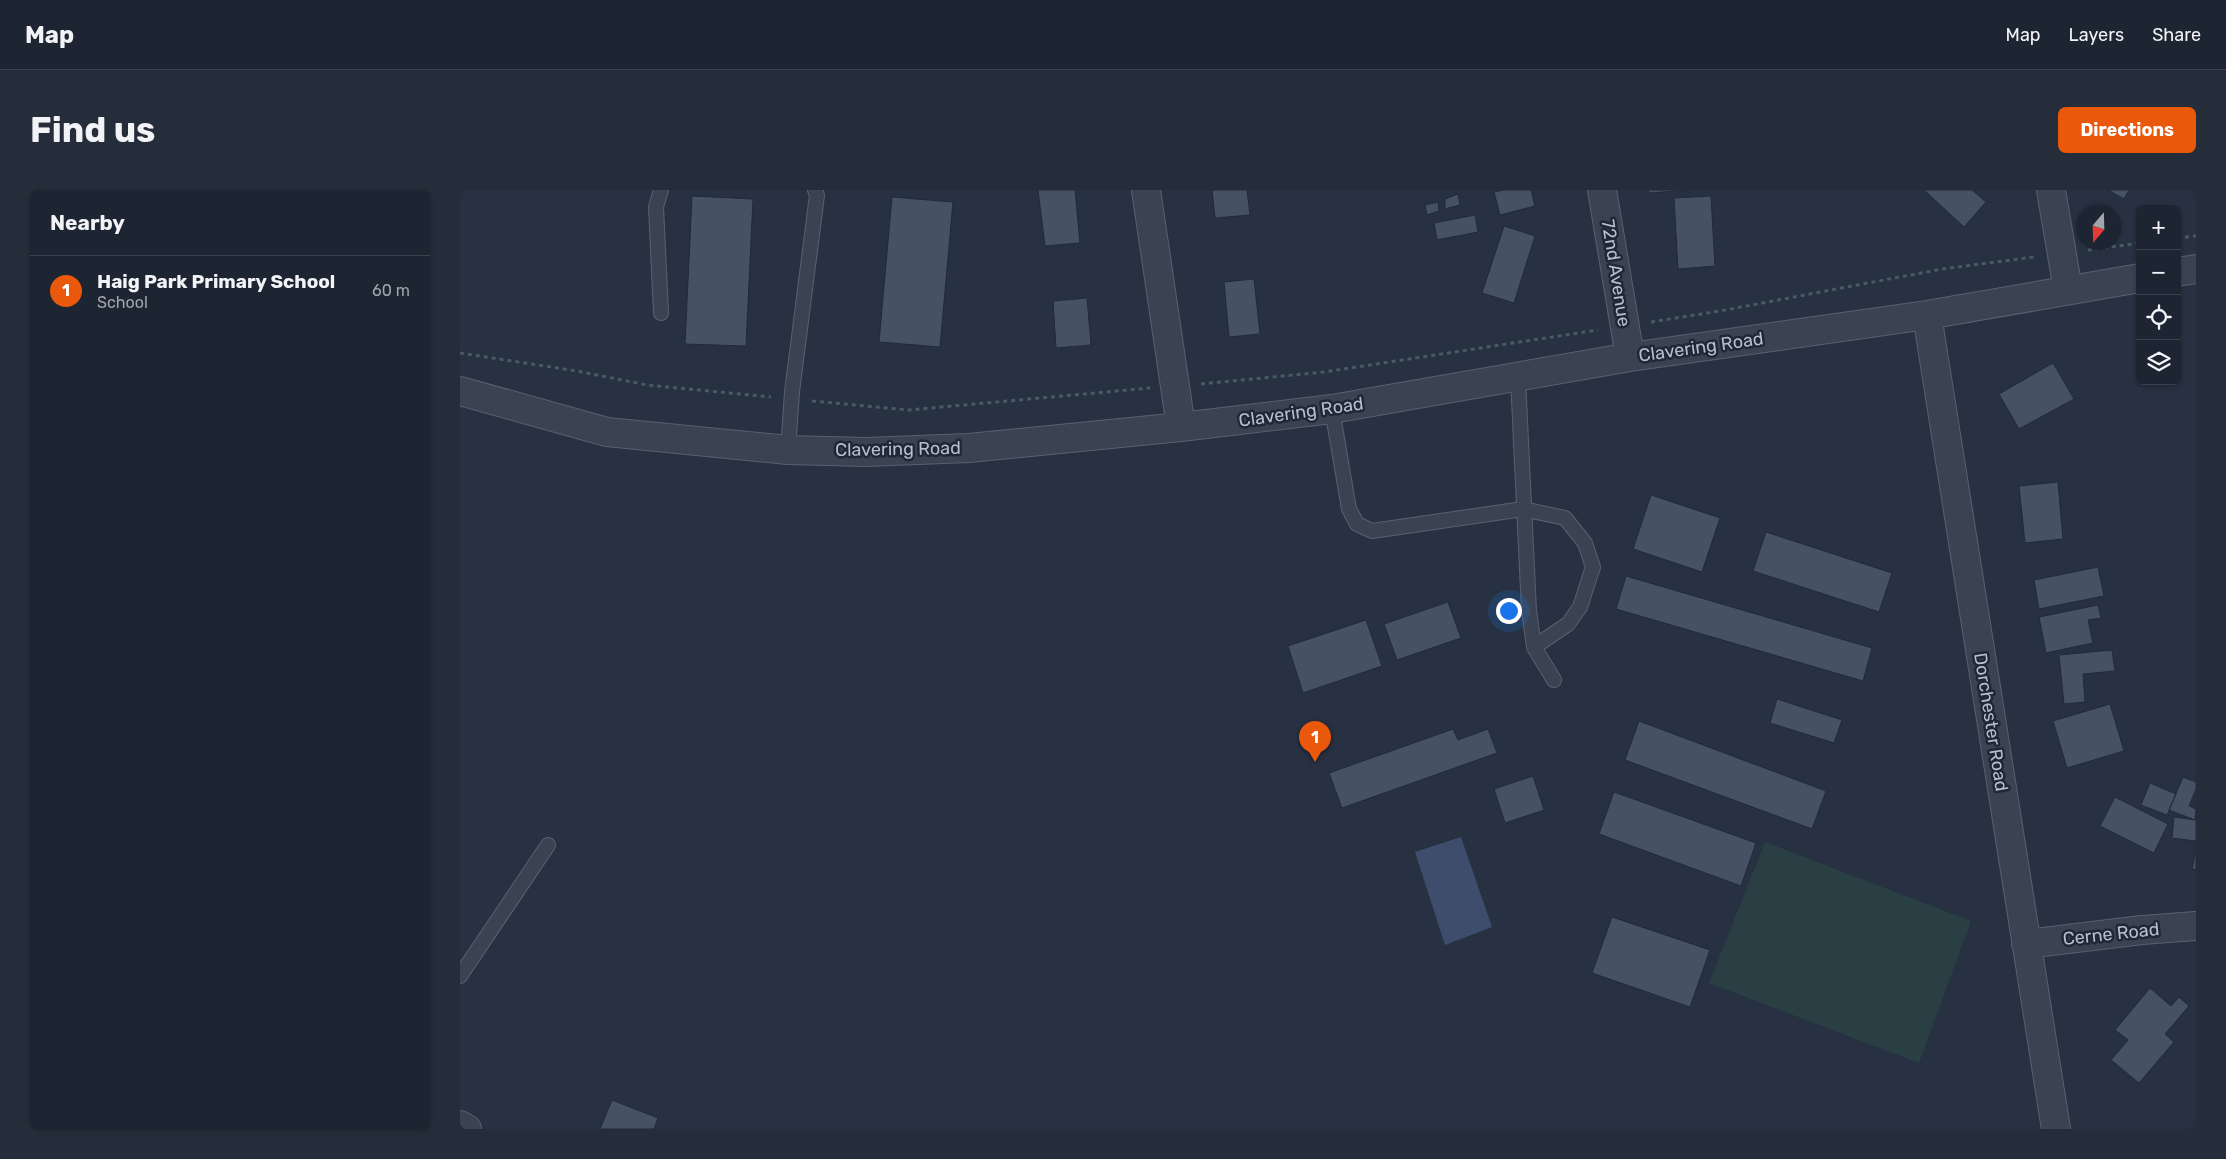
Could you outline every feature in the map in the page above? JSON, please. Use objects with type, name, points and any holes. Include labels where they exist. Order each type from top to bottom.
[{"type":"street","points":[[1146,190],[1181,427]]},
{"type":"street","name":"72nd Avenue","points":[[1602,190],[1630,357]]},
{"type":"street","points":[[2051,190],[2068,290]]},
{"type":"street","points":[[2181,271],[2196,269]]},
{"type":"street","name":"Clavering Road","points":[[460,391],[607,432],[788,450],[866,452],[969,448],[1181,427],[1332,409],[1630,357],[1927,315],[2136,279]]},
{"type":"street","name":"Dorchester Road","points":[[1927,315],[2056,1129]]},
{"type":"street","name":"Cerne Road","points":[[2026,944],[2142,930],[2196,926]]},
{"type":"street","points":[[460,1125],[467,1129]]},
{"type":"lane","points":[[661,190],[656,207],[661,313]]},
{"type":"lane","points":[[788,450],[792,399],[817,195],[815,190]]},
{"type":"lane","points":[[1518,378],[1528,611],[1534,647],[1554,680]]},
{"type":"lane","points":[[1332,409],[1349,509],[1357,524],[1372,531],[1523,509],[1565,518],[1585,543],[1593,567],[1580,607],[1568,624],[1534,647]]},
{"type":"lane","points":[[460,976],[548,845]]},
{"type":"path","points":[[2181,238],[2196,236]]},
{"type":"path","points":[[460,353],[577,371],[647,385],[909,410],[1324,372],[1720,311],[1942,269],[2136,244]]},
{"type":"green space","points":[[1765,842],[1971,921],[1919,1063],[1709,983]]},
{"type":"water","points":[[1461,837],[1492,927],[1445,945],[1415,852]]},
{"type":"building","points":[[1038,190],[1075,190],[1080,243],[1045,246]]},
{"type":"building","points":[[1212,190],[1247,190],[1250,215],[1215,218]]},
{"type":"building","points":[[1531,190],[1535,206],[1500,215],[1494,192]]},
{"type":"building","points":[[1648,190],[1690,190],[1649,193]]},
{"type":"building","points":[[1924,190],[1972,190],[1986,202],[1964,227]]},
{"type":"building","points":[[2108,190],[2129,190],[2124,199]]},
{"type":"building","points":[[1458,194],[1460,205],[1445,209],[1445,199]]},
{"type":"building","points":[[692,196],[753,199],[746,346],[685,344]]},
{"type":"building","points":[[1711,196],[1715,266],[1678,269],[1674,198]]},
{"type":"building","points":[[892,197],[953,202],[940,347],[879,342]]},
{"type":"building","points":[[1438,202],[1439,211],[1427,215],[1425,205]]},
{"type":"building","points":[[1475,215],[1478,232],[1437,240],[1434,223]]},
{"type":"building","points":[[1504,226],[1535,236],[1514,303],[1482,293]]},
{"type":"building","points":[[1254,279],[1260,334],[1229,337],[1224,282]]},
{"type":"building","points":[[1087,298],[1091,345],[1056,348],[1053,301]]},
{"type":"building","points":[[2053,363],[2074,399],[2019,429],[1999,394]]},
{"type":"building","points":[[2058,482],[2063,539],[2025,543],[2019,486]]},
{"type":"building","points":[[1651,495],[1720,518],[1702,572],[1633,549]]},
{"type":"building","points":[[1766,532],[1892,573],[1879,612],[1753,571]]},
{"type":"building","points":[[2098,567],[2104,596],[2039,609],[2034,580]]},
{"type":"building","points":[[1626,576],[1872,648],[1863,681],[1616,609]]},
{"type":"building","points":[[1448,602],[1461,638],[1397,660],[1384,624]]},
{"type":"building","points":[[2098,605],[2101,618],[2088,620],[2093,643],[2046,653],[2039,617]]},
{"type":"building","points":[[1366,620],[1382,666],[1303,693],[1288,646]]},
{"type":"building","points":[[2112,650],[2115,671],[2083,674],[2085,702],[2064,704],[2059,655]]},
{"type":"building","points":[[1777,699],[1842,720],[1834,743],[1770,723]]},
{"type":"building","points":[[2110,704],[2124,751],[2067,768],[2053,721]]},
{"type":"building","points":[[1639,721],[1826,791],[1812,829],[1625,760]]},
{"type":"building","points":[[1453,729],[1458,740],[1488,729],[1497,753],[1342,808],[1329,773]]},
{"type":"building","points":[[1533,776],[1544,810],[1505,823],[1494,789]]},
{"type":"building","points":[[2183,777],[2196,782],[2196,789],[2189,806],[2196,809],[2195,820],[2169,810]]},
{"type":"building","points":[[2150,783],[2176,794],[2167,815],[2141,805]]},
{"type":"building","points":[[1614,792],[1756,843],[1741,886],[1599,834]]},
{"type":"building","points":[[2115,797],[2168,824],[2154,853],[2100,826]]},
{"type":"building","points":[[2174,817],[2196,820],[2196,841],[2172,838]]},
{"type":"building","points":[[2196,850],[2196,870],[2192,869]]},
{"type":"building","points":[[1612,917],[1710,950],[1690,1007],[1592,973]]},
{"type":"building","points":[[2150,988],[2171,1006],[2179,997],[2189,1006],[2165,1034],[2174,1042],[2139,1083],[2111,1060],[2128,1040],[2115,1030]]},
{"type":"building","points":[[612,1100],[658,1118],[654,1129],[600,1129]]},
{"type":"place","name":"Haig Park Primary School","points":[[1315,762]]}]
